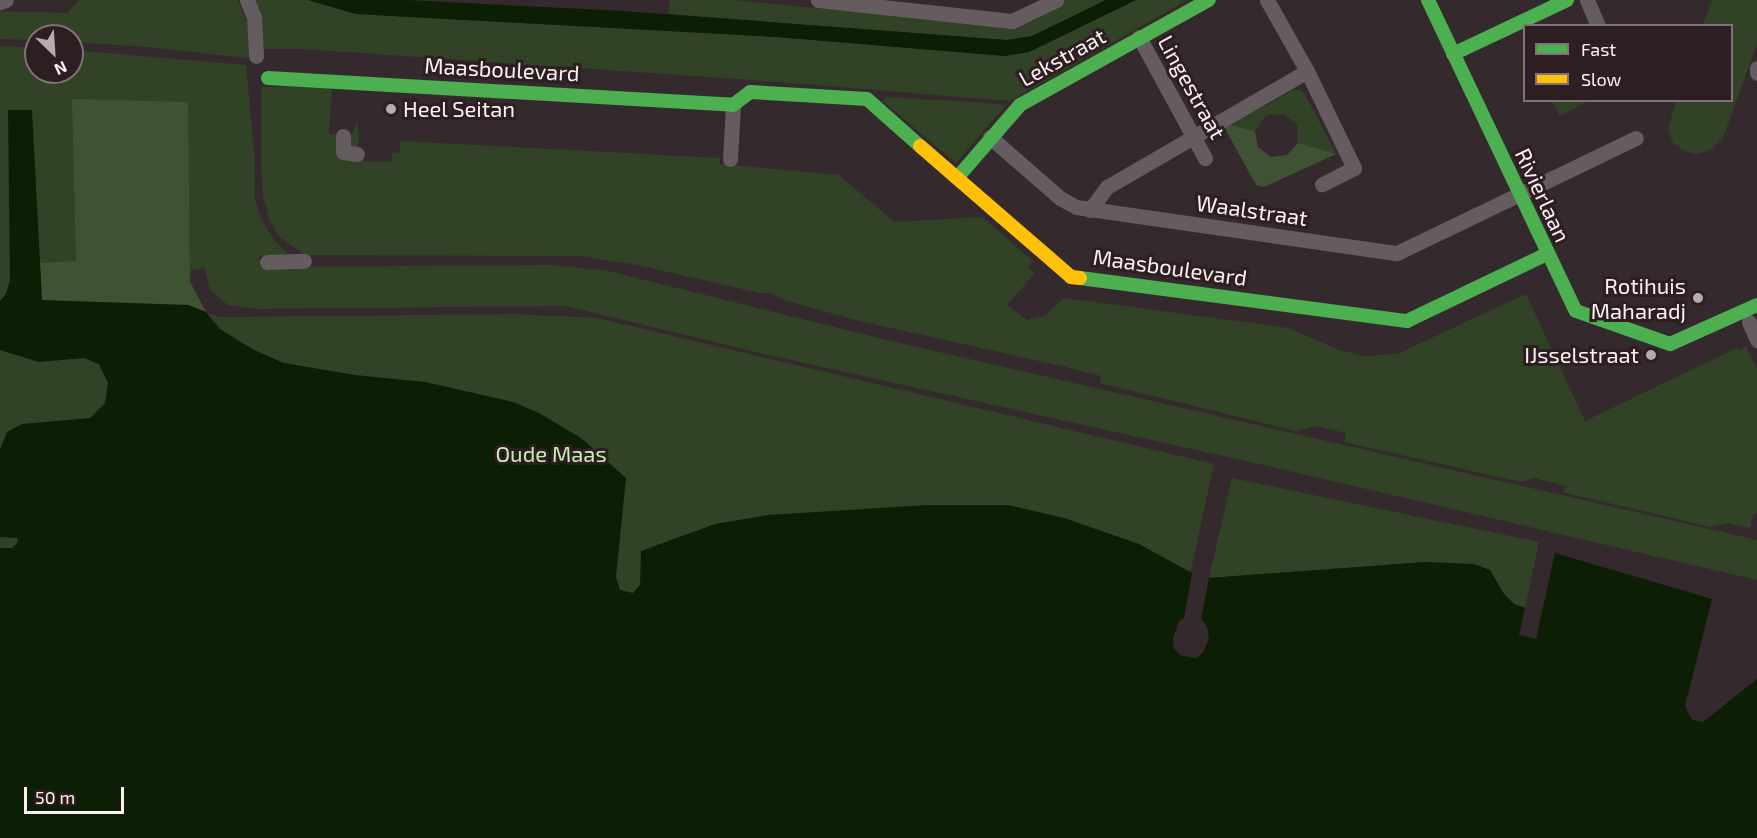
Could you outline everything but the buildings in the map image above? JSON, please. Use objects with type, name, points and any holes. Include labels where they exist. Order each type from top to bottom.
[{"type":"street","points":[[0,2],[6,0]]},
{"type":"street","points":[[247,0],[254,17],[256,56]]},
{"type":"street","points":[[818,0],[1012,21],[1048,2]]},
{"type":"street","name":"Lekstraat","points":[[957,178],[990,137],[1020,105],[1209,0]]},
{"type":"street","points":[[1267,0],[1307,71],[1354,168],[1322,184]]},
{"type":"street","name":"Rivierlaan","points":[[1428,0],[1547,254],[1576,310],[1655,340],[1676,343],[1757,305]]},
{"type":"street","points":[[1453,54],[1567,0]]},
{"type":"street","points":[[1587,0],[1597,24]]},
{"type":"street","name":"Lingestraat","points":[[1140,37],[1205,158]]},
{"type":"street","points":[[1090,210],[1107,187],[1307,71]]},
{"type":"street","name":"Maasboulevard","points":[[268,78],[733,105],[750,92],[867,99],[1071,276],[1369,318],[1407,321],[1547,254]]},
{"type":"street","points":[[730,159],[733,105]]},
{"type":"street","points":[[343,135],[343,152],[357,154]]},
{"type":"street","name":"Waalstraat","points":[[990,137],[1060,198],[1076,207],[1397,252],[1518,192],[1636,138]]},
{"type":"street","points":[[267,262],[304,261]]},
{"type":"street","points":[[1749,322],[1757,340]]},
{"type":"green space","points":[[79,0],[238,0],[247,23],[250,54],[246,58],[149,47],[84,43],[84,24],[24,24],[24,40],[0,39],[0,11],[67,13]]},
{"type":"green space","points":[[253,0],[308,0],[356,14],[776,37],[1005,56],[1029,52],[1136,0],[1187,0],[1010,101],[753,80],[302,49],[261,49]]},
{"type":"green space","points":[[669,0],[734,0],[1010,27],[1037,19],[1051,6],[1064,0],[1106,0],[1032,36],[1007,40],[669,14]]},
{"type":"green space","points":[[1712,0],[1757,0],[1757,44],[1723,138],[1712,149],[1698,154],[1684,151],[1673,143],[1668,130],[1676,102],[1733,102],[1733,24],[1703,24]]},
{"type":"green space","name":"Oude Maas","points":[[0,46],[24,47],[24,84],[84,84],[84,51],[246,65],[255,161],[255,200],[262,220],[273,239],[290,256],[259,256],[260,267],[553,265],[608,271],[891,341],[1757,540],[1757,580],[1264,465],[760,353],[566,306],[256,309],[228,305],[210,290],[204,268],[191,270],[190,282],[206,312],[219,317],[515,314],[597,318],[1214,464],[1180,621],[1172,625],[1170,639],[0,550]]},
{"type":"green space","points":[[332,86],[329,134],[351,135],[357,122],[359,130],[357,161],[391,162],[392,153],[400,152],[400,141],[720,158],[720,164],[839,175],[894,222],[982,217],[1034,262],[1027,266],[1035,273],[1007,305],[1027,320],[1044,316],[1064,298],[1288,328],[1339,350],[1364,356],[1397,354],[1526,294],[1585,421],[1737,348],[1739,350],[1746,347],[1757,368],[1757,513],[1753,515],[1750,528],[1726,523],[1711,527],[1562,492],[1567,486],[1534,478],[1521,482],[1344,442],[1346,433],[1315,426],[1296,431],[1100,383],[1101,376],[1066,367],[859,321],[784,300],[770,293],[759,293],[638,265],[580,256],[306,255],[279,237],[268,217],[263,198],[261,163],[261,87]]},
{"type":"green space","points":[[1293,90],[1300,90],[1305,94],[1336,154],[1298,143],[1297,125],[1284,114],[1266,115],[1255,131],[1222,123],[1251,108],[1256,111]]},
{"type":"green space","points":[[887,97],[1006,105],[956,163],[883,101]]},
{"type":"green space","points":[[1553,102],[1586,102],[1560,116]]},
{"type":"green space","points":[[1232,478],[1539,542],[1525,608],[1514,604],[1504,594],[1490,570],[1425,562],[1209,578]]},
{"type":"shaded area","points":[[308,0],[406,0],[624,11],[1007,40],[1032,36],[1106,0],[1136,0],[1029,52],[1005,56],[776,37],[356,14]]},
{"type":"shaded area","points":[[72,99],[188,102],[190,282],[206,312],[188,305],[42,301],[40,263],[76,261]]},
{"type":"shaded area","points":[[8,110],[32,110],[42,300],[188,305],[206,312],[220,329],[252,349],[284,363],[355,375],[425,382],[513,402],[539,413],[581,438],[626,478],[616,577],[620,590],[633,593],[640,585],[641,551],[715,524],[768,515],[928,505],[1008,505],[1064,518],[1139,544],[1192,573],[1184,618],[1179,621],[1173,638],[1174,649],[1182,656],[1196,658],[1203,653],[1209,638],[1207,627],[1201,619],[1209,578],[1425,562],[1474,564],[1490,570],[1504,594],[1514,604],[1525,608],[1519,635],[1536,639],[1555,553],[1712,599],[1685,706],[1692,720],[1703,722],[1757,679],[1757,838],[0,838],[0,548],[12,548],[18,542],[17,538],[0,537],[0,450],[7,432],[22,424],[90,418],[105,403],[108,383],[99,364],[84,358],[39,362],[0,350],[0,301],[6,294],[10,280]]},
{"type":"shaded area","points":[[1222,123],[1255,131],[1258,147],[1271,157],[1287,155],[1298,143],[1336,154],[1264,187],[1256,185]]},
{"type":"traffic: fast","points":[[957,178],[1020,105],[1209,0]]},
{"type":"traffic: fast","points":[[1428,0],[1576,311],[1670,344],[1757,305]]},
{"type":"traffic: fast","points":[[1453,54],[1567,0]]},
{"type":"traffic: fast","points":[[268,78],[733,105],[750,92],[867,99],[920,146]]},
{"type":"traffic: fast","points":[[1080,278],[1407,321],[1547,254]]},
{"type":"traffic: slow","points":[[920,146],[1071,277],[1080,278]]},
{"type":"place","name":"Heel Seitan","points":[[391,109]]},
{"type":"place","name":"Rotihuis Maharadj","points":[[1698,298]]},
{"type":"place","name":"IJsselstraat","points":[[1651,355]]}]
